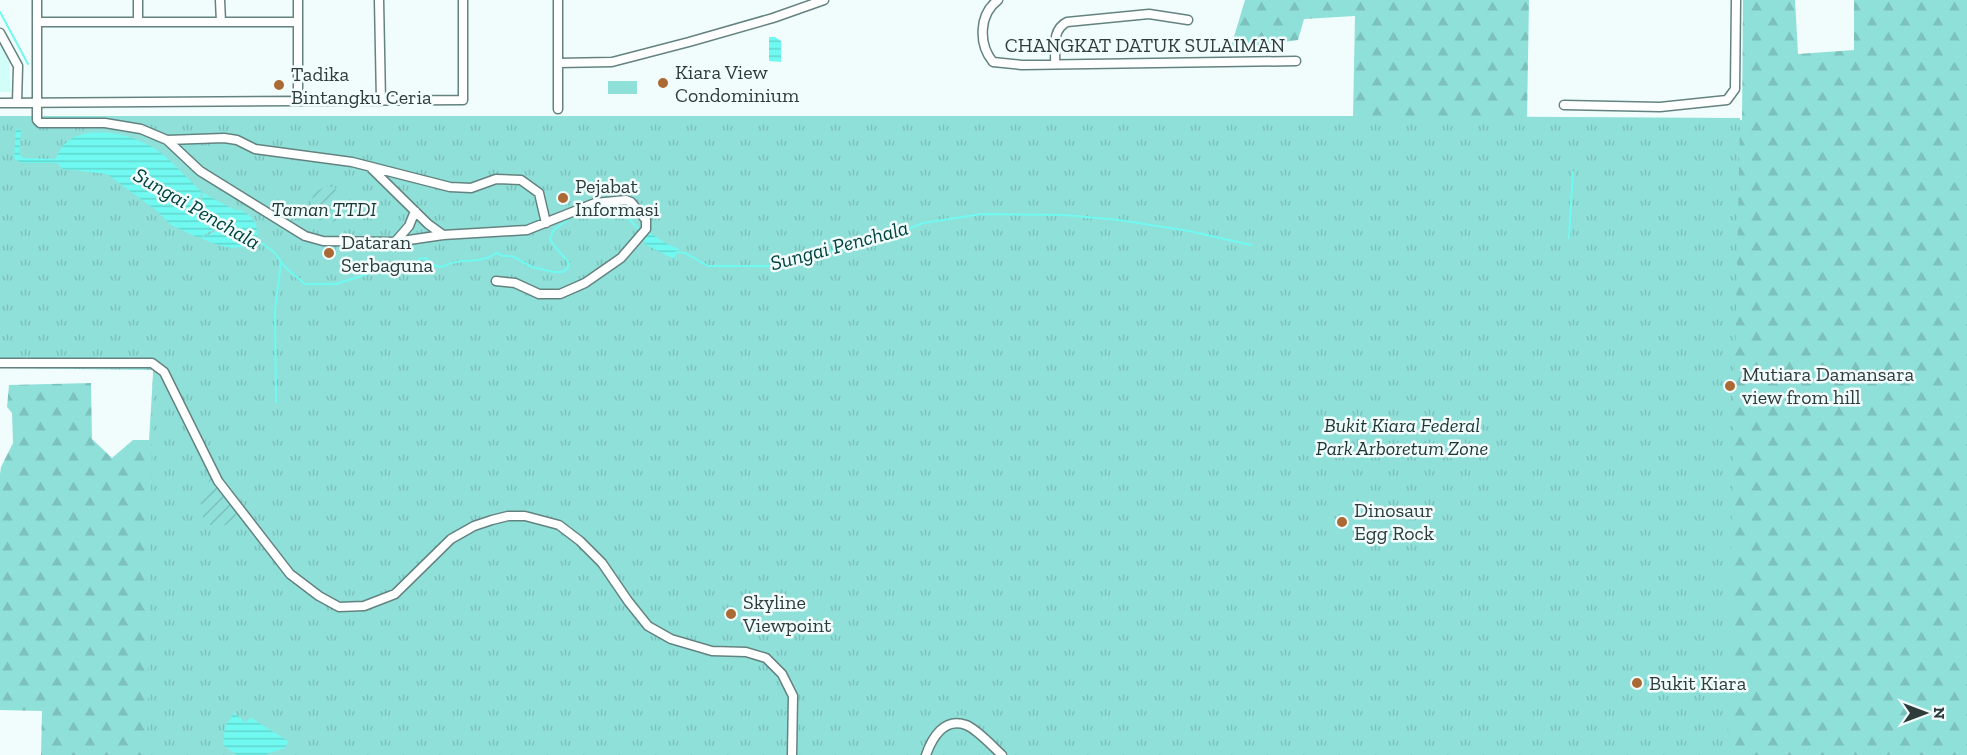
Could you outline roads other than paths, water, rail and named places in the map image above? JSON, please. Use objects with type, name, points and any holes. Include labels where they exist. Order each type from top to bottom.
[{"type":"street","points":[[37,0],[37,120],[40,123],[105,123],[141,129],[167,140],[200,171],[305,236],[323,241],[395,242],[443,235],[527,230],[595,203],[626,200],[632,202],[646,220],[643,232],[621,258],[585,283],[561,294],[539,294],[515,283],[496,281]]},
{"type":"street","points":[[138,0],[138,22]]},
{"type":"street","points":[[220,0],[221,22]]},
{"type":"street","points":[[298,0],[298,101]]},
{"type":"street","points":[[380,0],[381,100]]},
{"type":"street","points":[[0,103],[463,100],[463,0]]},
{"type":"street","points":[[558,0],[558,109]]},
{"type":"street","points":[[558,63],[612,62],[764,20],[824,0]]},
{"type":"street","name":"CHANGKAT DATUK SULAIMAN","points":[[998,0],[989,6],[983,20],[984,46],[993,62],[1022,65],[1296,61]]},
{"type":"street","points":[[1564,105],[1660,107],[1727,100],[1735,89],[1736,0]]},
{"type":"street","points":[[1056,64],[1056,32],[1067,22],[1149,14],[1188,20]]},
{"type":"street","points":[[37,22],[298,22]]},
{"type":"street","points":[[0,33],[18,66],[17,103]]},
{"type":"street","points":[[167,140],[224,138],[237,140],[255,149],[352,162],[450,187],[471,188],[496,179],[522,180],[539,193],[546,224]]},
{"type":"street","points":[[369,166],[443,235]]},
{"type":"street","points":[[395,242],[410,226],[415,211]]},
{"type":"street","points":[[0,363],[152,363],[164,372],[218,481],[290,574],[319,596],[339,607],[364,606],[395,594],[451,538],[474,526],[508,516],[540,519],[559,525],[580,541],[602,563],[628,602],[648,626],[671,639],[712,651],[746,652],[766,658],[782,674],[793,696],[792,755]]},
{"type":"street","points":[[926,755],[930,742],[940,729],[958,724],[968,725],[1002,755]]},
{"type":"water","points":[[769,37],[775,37],[781,41],[781,62],[769,61]]},
{"type":"water","points":[[16,129],[21,130],[19,153],[23,158],[56,159],[63,146],[73,138],[87,133],[101,132],[132,138],[157,150],[201,191],[198,216],[200,216],[203,193],[237,211],[239,209],[248,214],[256,224],[257,239],[250,244],[236,248],[216,244],[201,238],[223,228],[222,225],[199,238],[171,225],[157,211],[107,174],[63,169],[57,163],[21,163],[14,158]]},
{"type":"water","points":[[647,231],[679,249],[674,259],[646,245],[642,237]]},
{"type":"water","points":[[234,713],[245,722],[251,718],[288,741],[285,748],[264,755],[237,755],[223,745],[225,726]]},
{"type":"waterway","name":"Sungai Penchala","points":[[0,12],[28,64]]},
{"type":"waterway","points":[[1569,238],[1573,172]]},
{"type":"waterway","name":"Sungai Penchala","points":[[591,209],[598,212],[621,210],[641,232]]},
{"type":"waterway","name":"Sungai Penchala","points":[[676,252],[685,253],[708,266],[777,266],[898,233],[923,223],[982,214],[1064,215],[1119,220],[1189,231],[1251,245]]},
{"type":"waterway","name":"Sungai Penchala","points":[[256,239],[274,252],[286,268],[305,284],[336,284],[374,272],[392,275],[409,272],[419,259],[426,258],[433,265],[442,267],[456,262],[483,259],[497,253],[512,256],[532,267],[563,272],[568,268],[569,263],[550,239],[553,231],[572,216]]},
{"type":"waterway","points":[[276,402],[275,310],[281,262]]},
{"type":"place","name":"Kiara View Condominium","points":[[663,83]]},
{"type":"place","name":"Tadika Bintangku Ceria","points":[[279,85]]},
{"type":"place","name":"Pejabat Informasi","points":[[563,198]]},
{"type":"place","name":"Dataran Serbaguna","points":[[329,253]]},
{"type":"place","name":"Mutiara Damansara view from hill","points":[[1730,386]]},
{"type":"place","name":"Dinosaur Egg Rock","points":[[1342,522]]},
{"type":"place","name":"Skyline Viewpoint","points":[[731,614]]},
{"type":"place","name":"Bukit Kiara","points":[[1637,683]]},
{"type":"park label","name":"Taman TTDI","points":[[324,209]]},
{"type":"park label","name":"Bukit Kiara Federal Park Arboretum Zone","points":[[1402,436]]}]
